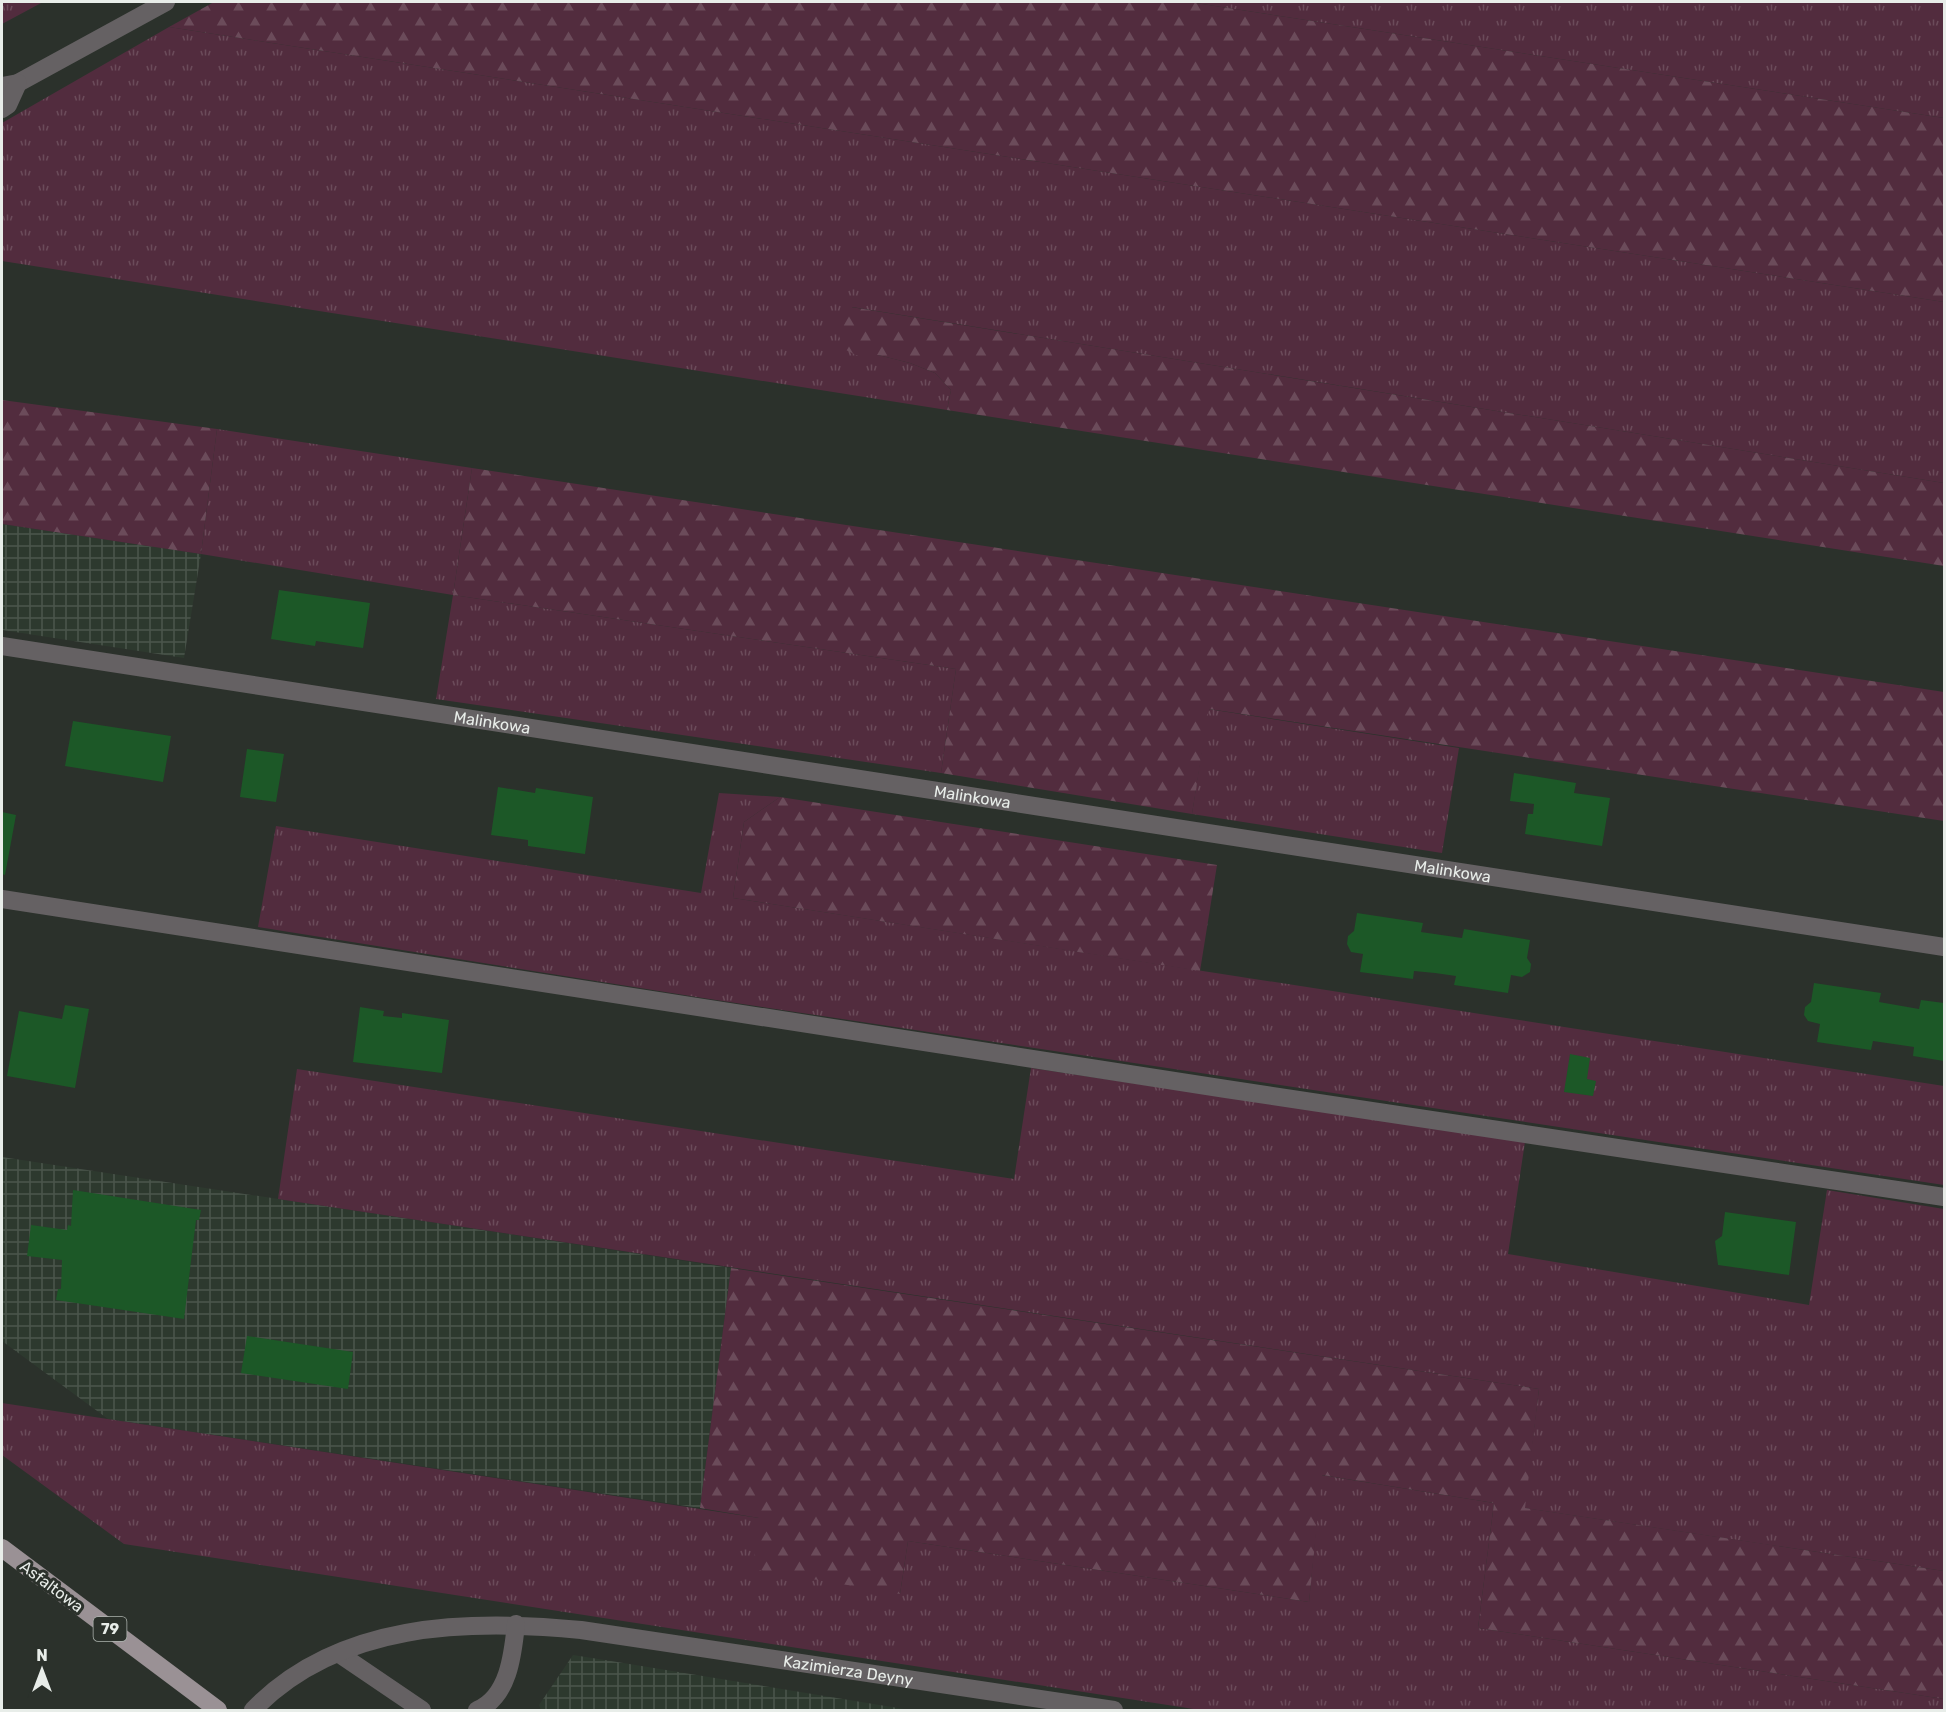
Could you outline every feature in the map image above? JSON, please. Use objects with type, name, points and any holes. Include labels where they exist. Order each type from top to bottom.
[{"type":"main road","name":"Asfaltowa","points":[[2,1548],[218,1710]]},
{"type":"street","points":[[2,109],[8,105],[10,84],[166,2]]},
{"type":"street","name":"Malinkowa","points":[[2,646],[1944,947]]},
{"type":"street","points":[[2,900],[1214,1088],[1944,1197]]},
{"type":"street","points":[[477,1710],[495,1698],[505,1680],[513,1653],[516,1624]]},
{"type":"street","name":"Kazimierza Deyny","points":[[253,1710],[278,1685],[338,1653],[378,1637],[435,1628],[516,1624],[581,1630],[1114,1710]]},
{"type":"street","points":[[338,1653],[422,1710]]},
{"type":"shaded area","points":[[2,524],[201,554],[184,658],[2,630]]},
{"type":"shaded area","points":[[2,1157],[731,1268],[700,1508],[108,1419],[2,1341]]},
{"type":"shaded area","points":[[573,1655],[910,1710],[541,1710],[539,1705]]},
{"type":"green space","points":[[2,2],[43,2],[2,24]]},
{"type":"green space","points":[[214,2],[1189,2],[1944,118],[1944,302],[169,27]]},
{"type":"green space","points":[[1189,2],[1944,2],[1944,118]]},
{"type":"green space","points":[[169,27],[1944,302],[1944,483],[852,307],[856,354],[878,355],[910,363],[935,373],[951,390],[947,410],[2,261],[2,123]]},
{"type":"green space","points":[[851,307],[1944,483],[1944,566],[947,410],[951,390],[935,373],[910,363],[878,355],[856,355],[844,349],[839,336]]},
{"type":"green space","points":[[2,400],[217,429],[201,554],[2,524]]},
{"type":"green space","points":[[217,429],[472,468],[453,595],[201,554]]},
{"type":"green space","points":[[472,468],[1944,692],[1944,821],[1209,709],[1192,814],[941,773],[956,669],[453,595]]},
{"type":"green space","points":[[453,595],[956,669],[941,773],[436,699]]},
{"type":"green space","points":[[1208,709],[1459,748],[1442,853],[1192,814]]},
{"type":"green space","points":[[719,793],[780,797],[744,822],[733,898],[1944,1086],[1944,1185],[703,998],[258,927],[276,826],[701,893]]},
{"type":"green space","points":[[780,797],[1217,865],[1200,971],[733,898],[744,822]]},
{"type":"green space","points":[[1031,1068],[1525,1142],[1508,1254],[1809,1305],[1827,1190],[1944,1209],[1944,1571],[1524,1508],[1539,1389],[278,1199],[297,1069],[1014,1179]]},
{"type":"green space","points":[[731,1268],[1539,1389],[1525,1508],[1944,1571],[1944,1699],[1478,1628],[1494,1503],[1322,1475],[1309,1602],[908,1541],[900,1594],[753,1569],[759,1518],[700,1508]]},
{"type":"green space","points":[[2,1403],[759,1518],[900,1594],[908,1541],[1309,1602],[1321,1475],[1494,1503],[1478,1628],[1944,1699],[1944,1710],[1200,1710],[124,1544],[2,1455]]},
{"type":"building","points":[[279,590],[370,603],[363,648],[316,641],[315,646],[271,639]]},
{"type":"building","points":[[73,721],[171,736],[163,782],[65,766]]},
{"type":"building","points":[[247,749],[284,754],[276,802],[240,797]]},
{"type":"building","points":[[1514,773],[1576,783],[1574,793],[1610,798],[1602,846],[1525,834],[1528,814],[1533,814],[1534,804],[1510,801]]},
{"type":"building","points":[[498,787],[535,793],[536,788],[593,797],[585,854],[528,846],[528,840],[491,835]]},
{"type":"building","points":[[2,812],[16,815],[5,875],[2,874]]},
{"type":"building","points":[[1357,913],[1423,923],[1421,932],[1462,938],[1464,929],[1530,940],[1527,958],[1531,964],[1530,972],[1522,977],[1511,975],[1508,993],[1454,985],[1456,976],[1435,973],[1414,971],[1413,979],[1360,972],[1363,954],[1351,952],[1347,944],[1348,936],[1354,931]]},
{"type":"building","points":[[1814,983],[1881,993],[1879,1002],[1919,1009],[1921,1000],[1944,1003],[1944,1061],[1913,1056],[1914,1047],[1873,1041],[1871,1050],[1817,1042],[1820,1024],[1808,1021],[1804,1015],[1805,1007],[1811,1002]]},
{"type":"building","points":[[65,1005],[89,1009],[75,1088],[7,1076],[19,1011],[62,1019]]},
{"type":"building","points":[[360,1007],[384,1011],[383,1016],[402,1018],[402,1013],[449,1020],[442,1073],[353,1062]]},
{"type":"building","points":[[1570,1054],[1590,1058],[1587,1079],[1596,1081],[1593,1096],[1564,1092]]},
{"type":"building","points":[[73,1190],[201,1210],[199,1220],[196,1220],[184,1319],[56,1300],[58,1289],[61,1289],[62,1260],[27,1256],[31,1225],[67,1230],[68,1225],[71,1226]]},
{"type":"building","points":[[1725,1212],[1796,1222],[1789,1275],[1718,1265],[1715,1241],[1722,1236]]},
{"type":"building","points":[[247,1336],[353,1352],[348,1389],[241,1373]]}]
